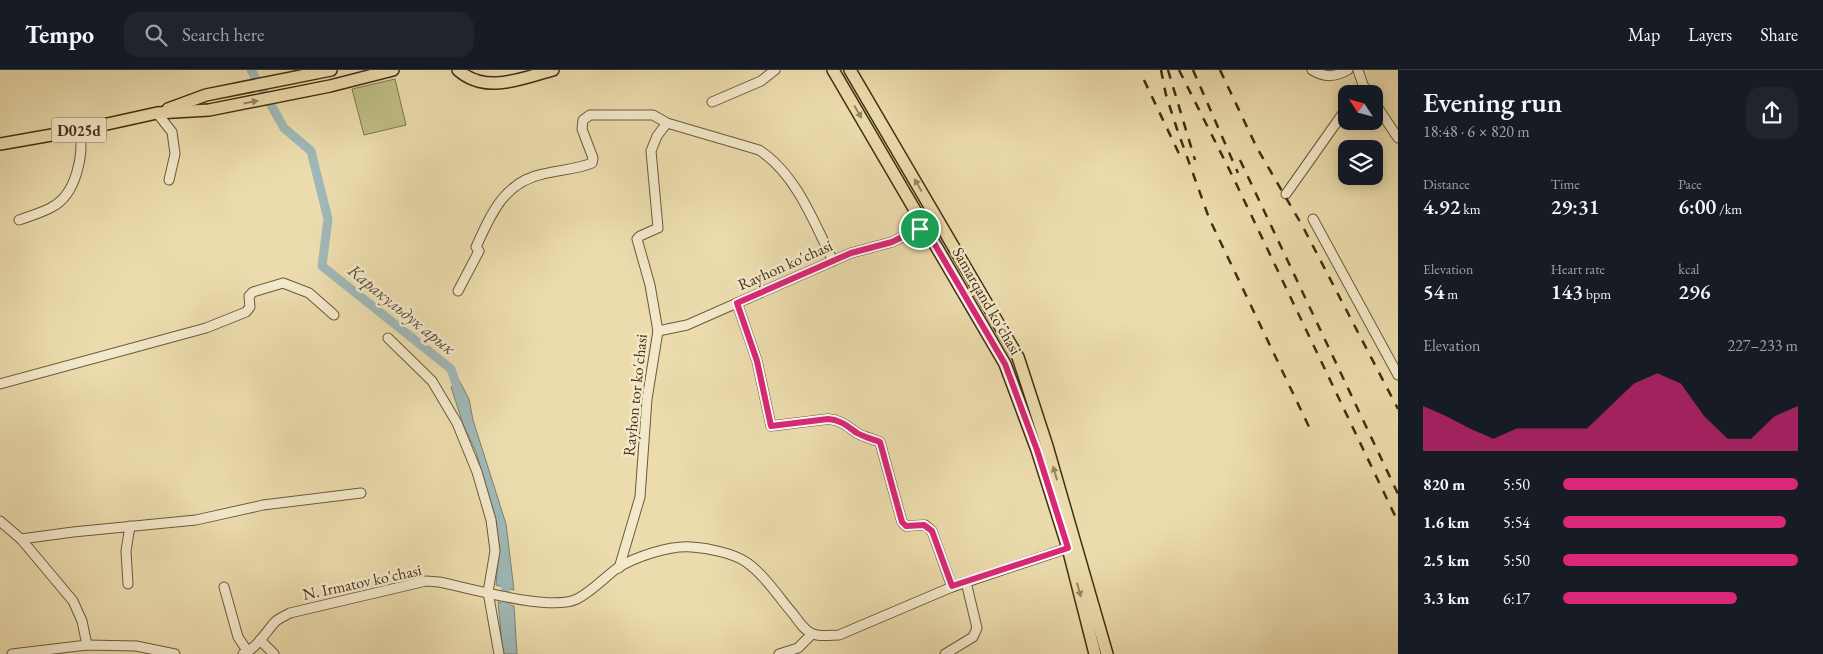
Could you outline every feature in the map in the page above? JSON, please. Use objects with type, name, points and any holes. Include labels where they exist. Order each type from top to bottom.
[{"type":"main road","name":"D025d","points":[[0,144],[80,130],[157,113],[206,95],[331,70]]},
{"type":"main road","name":"D025d","points":[[157,113],[209,110],[297,93],[393,70]]},
{"type":"main road","points":[[458,70],[472,78],[491,84],[508,82],[553,70]]},
{"type":"main road","name":"Samarqand ko'chasi","points":[[833,70],[1005,364],[1037,450],[1068,548],[1095,654]]},
{"type":"main road","name":"Samarqand ko'chasi","points":[[850,70],[1018,357],[1047,446],[1107,654]]},
{"type":"main road","points":[[294,78],[297,93]]},
{"type":"street","points":[[712,102],[760,81],[775,70]]},
{"type":"street","points":[[1312,70],[1329,77],[1348,70]]},
{"type":"street","points":[[1358,70],[1363,85]]},
{"type":"street","points":[[157,113],[172,132],[174,154],[169,180]]},
{"type":"street","points":[[458,291],[479,252],[476,246],[496,206],[506,194],[532,178],[592,163],[582,129],[583,120],[590,115],[643,114],[659,118],[667,123],[750,147],[770,157],[791,181],[809,212],[833,261]]},
{"type":"street","points":[[1383,116],[1398,138]]},
{"type":"street","points":[[1286,194],[1338,120]]},
{"type":"street","name":"Rayhon tor ko'chasi","points":[[619,568],[640,497],[647,399],[658,332],[650,285],[637,239],[658,228],[651,151],[657,136],[667,123]]},
{"type":"street","points":[[19,220],[53,207],[70,191],[78,166],[80,130]]},
{"type":"street","points":[[1313,219],[1398,375]]},
{"type":"street","name":"Rayhon ko'chasi","points":[[658,332],[687,325],[851,253],[892,242],[924,226]]},
{"type":"street","points":[[0,384],[206,328],[246,312],[250,307],[249,296],[253,292],[283,283],[309,293],[334,315]]},
{"type":"street","points":[[737,303],[757,361],[771,426],[828,419],[837,420],[856,432],[880,442],[902,522],[906,526],[924,525],[932,531],[952,586]]},
{"type":"street","points":[[388,338],[442,389],[478,472],[491,520],[495,551],[488,592],[499,654]]},
{"type":"street","points":[[21,539],[196,520],[262,505],[361,493]]},
{"type":"street","points":[[0,522],[21,539],[72,601],[82,621],[87,645]]},
{"type":"street","points":[[128,584],[126,551],[130,526]]},
{"type":"street","name":"N. Irmatov ko'chasi","points":[[246,653],[277,620],[290,613],[426,581],[439,582],[523,600],[564,602],[576,599],[619,568],[650,554],[672,548],[691,547],[732,554],[746,562],[812,634]]},
{"type":"street","points":[[779,654],[798,648],[812,634],[825,636],[839,635],[952,586],[1068,548]]},
{"type":"street","points":[[945,654],[973,637],[977,628],[966,582]]},
{"type":"street","points":[[224,587],[238,637],[246,653]]},
{"type":"street","points":[[260,640],[274,654]]},
{"type":"street","points":[[12,654],[87,645],[136,646],[169,654]]},
{"type":"shaded area","points":[[395,79],[406,125],[364,135],[352,89]]},
{"type":"water","name":"Каракульдук арык","points":[[459,380],[469,399],[473,420],[506,524],[514,590],[496,585],[499,551],[496,521],[476,452],[463,424],[451,387]]},
{"type":"water","points":[[498,602],[514,606],[517,654],[503,654]]},
{"type":"waterway","name":"Каракульдук арык","points":[[251,70],[284,128],[311,151],[328,219],[322,266],[451,369],[459,393]]},
{"type":"waterway","name":"Каракульдук арык","points":[[505,577],[507,614]]},
{"type":"railway","points":[[1161,70],[1166,95],[1177,129],[1209,218],[1311,431]]},
{"type":"railway","points":[[1168,70],[1195,160]]},
{"type":"railway","points":[[1179,70],[1232,175],[1398,522]]},
{"type":"railway","points":[[1193,70],[1238,173]]},
{"type":"railway","points":[[1220,70],[1257,148],[1303,227],[1398,409]]},
{"type":"railway","points":[[1144,80],[1182,160]]},
{"type":"railway","points":[[1240,160],[1398,494]]},
{"type":"route","points":[[924,226],[1005,364],[1037,450],[1068,548],[952,586],[929,527],[924,525],[906,526],[902,522],[880,442],[856,432],[837,420],[828,419],[771,426],[757,361],[737,303],[851,253],[892,242],[920,229],[924,226]]}]
